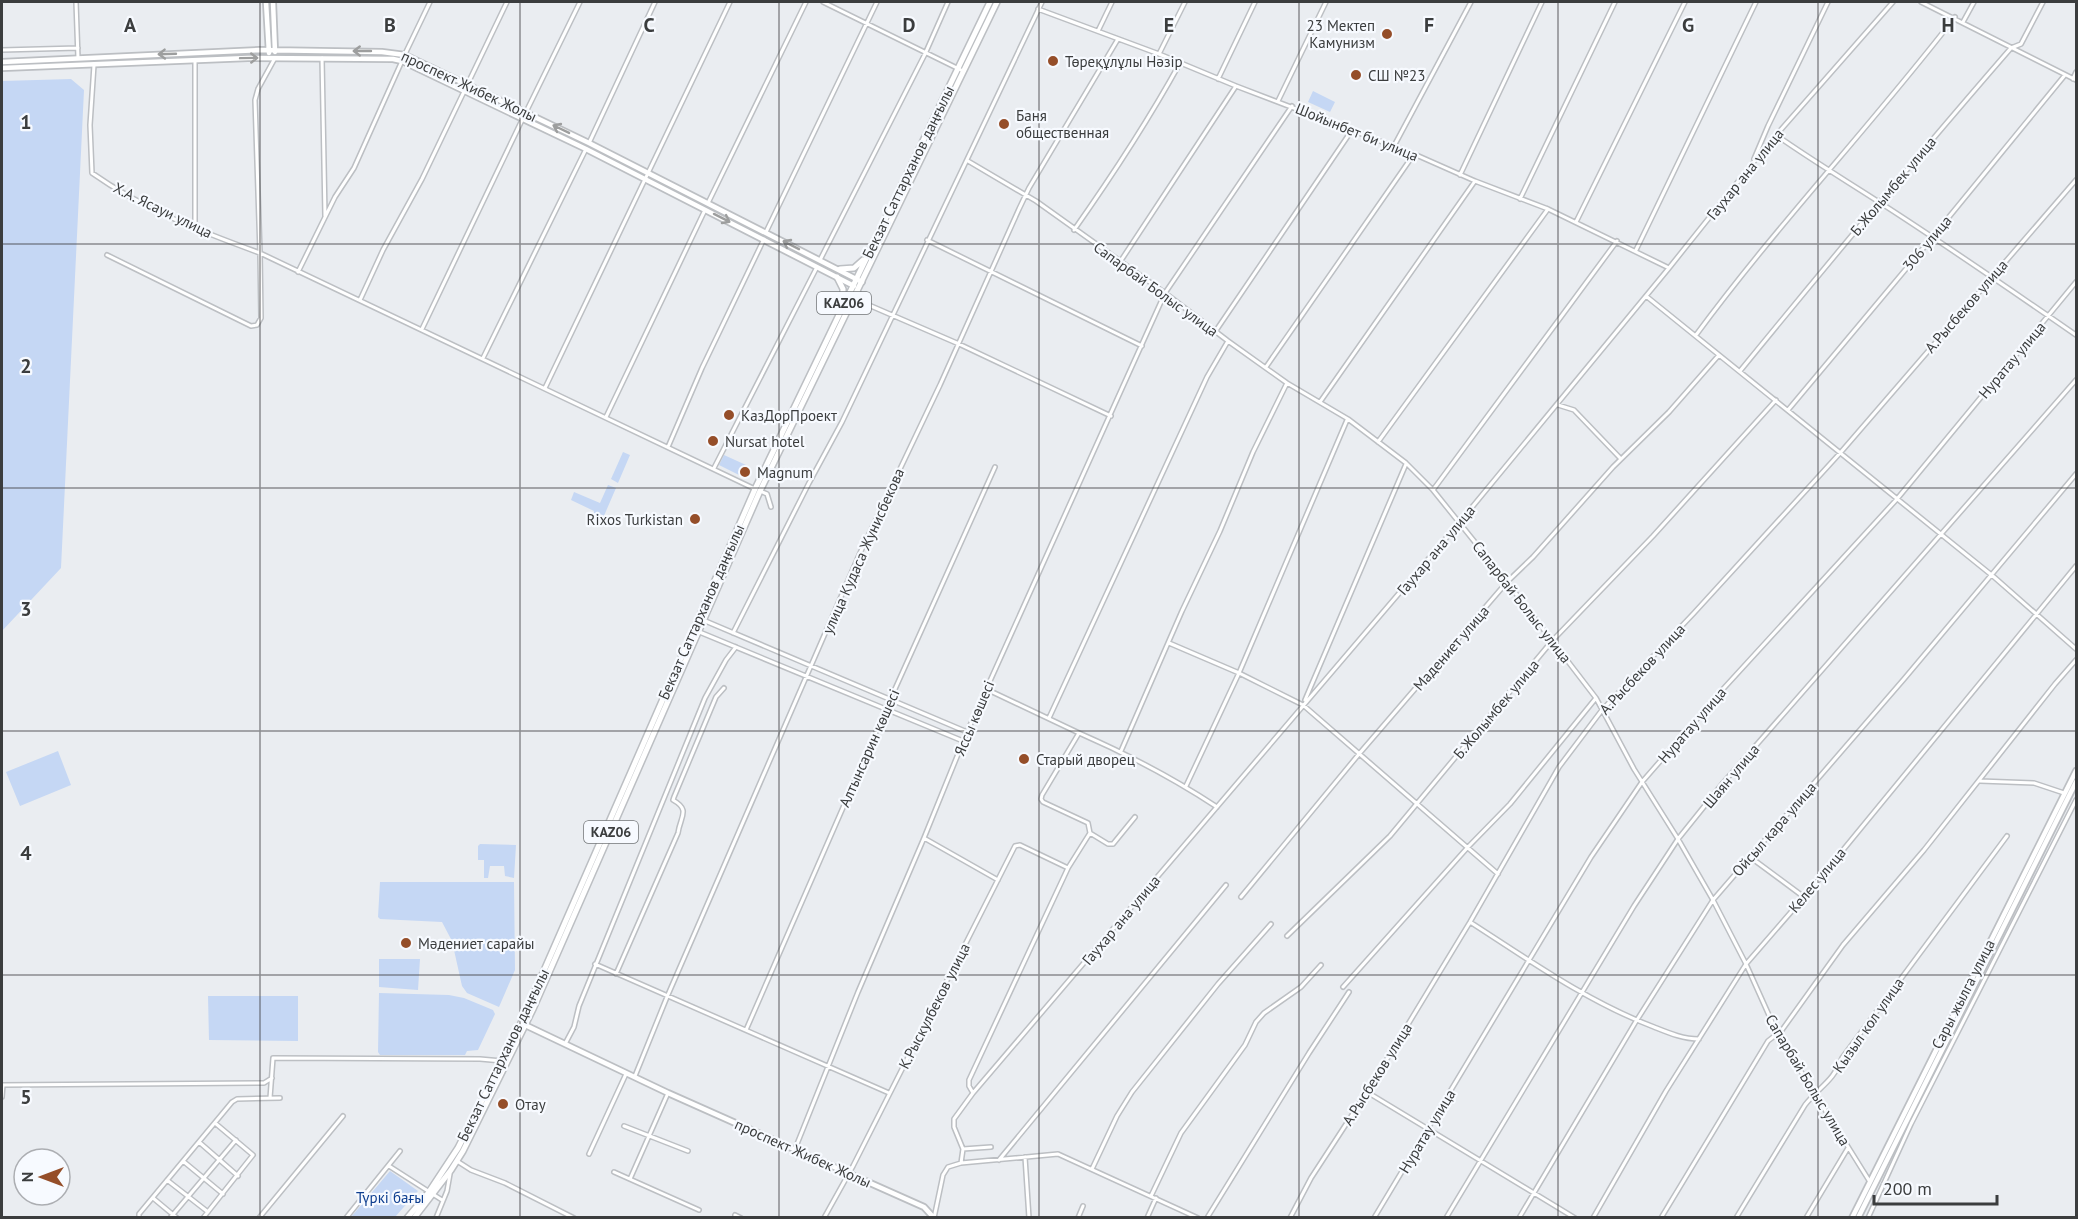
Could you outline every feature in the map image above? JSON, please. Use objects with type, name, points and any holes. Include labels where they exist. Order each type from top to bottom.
[{"type":"main road","name":"Бекзат Саттарханов даңғылы","points":[[407,1218],[451,1170],[476,1127],[758,490],[842,308],[862,282],[874,248],[979,31],[990,2]]},
{"type":"main road","name":"Бекзат Саттарханов даңғылы","points":[[979,31],[997,2]]},
{"type":"main road","name":"Бекзат Саттарханов даңғылы","points":[[758,490],[856,290],[856,278],[868,254],[874,248]]},
{"type":"main road","points":[[840,269],[854,268],[868,254]]},
{"type":"main road","points":[[837,277],[843,289],[842,308]]},
{"type":"main road","name":"Бекзат Саттарханов даңғылы","points":[[414,1218],[462,1141],[502,1060],[523,1024]]},
{"type":"street","points":[[76,2],[78,58]]},
{"type":"street","points":[[266,2],[269,51],[272,58]]},
{"type":"street","points":[[107,255],[251,326],[257,325],[261,318],[255,100],[275,51],[273,2]]},
{"type":"street","points":[[405,55],[430,2]]},
{"type":"street","points":[[360,300],[383,250],[422,179],[507,2]]},
{"type":"street","points":[[526,112],[580,2]]},
{"type":"street","points":[[589,142],[655,2]]},
{"type":"street","points":[[545,388],[730,2]]},
{"type":"street","points":[[708,203],[806,2]]},
{"type":"street","points":[[823,2],[960,70]]},
{"type":"street","points":[[766,232],[877,2]]},
{"type":"street","points":[[820,260],[925,54],[948,2]]},
{"type":"street","points":[[733,633],[817,466],[842,422],[1042,2]]},
{"type":"street","points":[[1098,31],[1112,2]]},
{"type":"street","points":[[1159,54],[1185,2]]},
{"type":"street","points":[[1218,79],[1255,2]]},
{"type":"street","points":[[1278,101],[1326,2]]},
{"type":"street","points":[[1394,146],[1471,2]]},
{"type":"street","points":[[1460,175],[1542,2]]},
{"type":"street","points":[[1520,199],[1615,2]]},
{"type":"street","points":[[1576,222],[1686,2]]},
{"type":"street","points":[[1636,250],[1756,2]]},
{"type":"street","points":[[1752,163],[1828,2]]},
{"type":"street","name":"Гаухар ана улица","points":[[963,1149],[954,1127],[954,1119],[973,1093],[1459,523],[1669,268],[1752,163],[1893,2]]},
{"type":"street","points":[[1921,2],[2065,75],[2075,79],[2076,72]]},
{"type":"street","points":[[1963,22],[1974,2]]},
{"type":"street","name":"Б.Жолымбек улица","points":[[1740,371],[1879,202],[2011,48],[2021,44],[2043,2]]},
{"type":"street","name":"Шойынбет би улица","points":[[1038,9],[1414,154],[1576,222],[1669,268]]},
{"type":"street","points":[[1696,335],[1754,259],[1954,17]]},
{"type":"street","name":"улица Кудаса Жунисбекова","points":[[635,1076],[667,997],[861,553],[1026,195],[1118,39]]},
{"type":"street","points":[[2,50],[78,48]]},
{"type":"street","name":"проспект Жибек Жолы","points":[[2,62],[269,51],[382,51],[405,55],[589,142],[705,209],[837,277],[856,290]]},
{"type":"street","name":"проспект Жибек Жолы","points":[[2,68],[272,58],[402,61],[708,203],[862,282]]},
{"type":"street","points":[[322,58],[325,217]]},
{"type":"street","points":[[195,60],[195,229]]},
{"type":"street","points":[[298,272],[335,197],[354,168],[402,61]]},
{"type":"street","points":[[1074,230],[1158,103],[1180,63]]},
{"type":"street","name":"Х.А. Ясауи улица","points":[[94,64],[90,125],[92,173],[146,205],[195,229],[260,253],[758,490]]},
{"type":"street","name":"306 улица","points":[[1788,410],[2065,75]]},
{"type":"street","points":[[1120,262],[1236,86]]},
{"type":"street","name":"Яссы көшесі","points":[[795,1149],[963,741],[1166,293],[1292,106]]},
{"type":"street","points":[[422,329],[523,118]]},
{"type":"street","points":[[1215,332],[1352,130]]},
{"type":"street","points":[[1776,135],[1992,276],[2076,335]]},
{"type":"street","points":[[483,358],[586,148]]},
{"type":"street","points":[[1265,367],[1414,154]]},
{"type":"street","name":"Сапарбай Болыс улица","points":[[968,161],[1026,195],[1166,293],[1215,332],[1265,367],[1348,419],[1406,463],[1433,490],[1596,698],[1642,782],[1713,900],[1746,964],[1777,1033],[1870,1182]]},
{"type":"street","name":"А.Рысбеков улица","points":[[1290,1218],[1311,1178],[1367,1092],[1470,922],[1559,767],[1602,710],[1702,605],[1841,452],[2076,180]]},
{"type":"street","points":[[1320,402],[1475,181]]},
{"type":"street","points":[[606,417],[705,209]]},
{"type":"street","points":[[1378,442],[1548,210]]},
{"type":"street","points":[[669,447],[702,368],[764,239]]},
{"type":"street","points":[[927,240],[1142,346]]},
{"type":"street","points":[[1433,490],[1617,241]]},
{"type":"street","points":[[714,469],[817,267]]},
{"type":"street","name":"Нуратау улица","points":[[1374,1218],[1591,857],[1642,782],[1724,688],[1897,499],[2076,282]]},
{"type":"street","points":[[856,290],[862,301],[1111,416]]},
{"type":"street","points":[[1646,296],[1991,574],[2076,649]]},
{"type":"street","points":[[1049,718],[1207,377],[1228,341]]},
{"type":"street","name":"Мадениет улица","points":[[1241,897],[1359,754],[1507,582],[1669,412],[1719,355]]},
{"type":"street","name":"Шаян улица","points":[[1446,1218],[1634,906],[1678,839],[1723,783],[2076,380]]},
{"type":"street","points":[[1121,751],[1253,452],[1287,382]]},
{"type":"street","name":"Б.Жолымбек улица","points":[[1287,936],[1359,869],[1390,836],[1552,642],[1639,551],[1776,400]]},
{"type":"street","points":[[1557,405],[1574,410],[1622,459]]},
{"type":"street","points":[[1186,786],[1239,673],[1348,419]]},
{"type":"street","points":[[1303,705],[1406,463]]},
{"type":"street","name":"Алтынсарин көшесі","points":[[746,1030],[886,709],[995,467]]},
{"type":"street","name":"Ойсыл кара улица","points":[[1519,1218],[1636,1020],[1713,900],[1904,679],[2076,474]]},
{"type":"street","points":[[758,490],[767,494],[771,507]]},
{"type":"street","name":"Келес улица","points":[[1593,1218],[1666,1091],[1746,964],[1804,897],[2076,566]]},
{"type":"street","points":[[701,619],[967,732]]},
{"type":"street","points":[[696,630],[963,741]]},
{"type":"street","points":[[1168,644],[1239,673],[1303,705],[1498,874]]},
{"type":"street","points":[[565,1044],[574,1027],[579,1006],[595,964],[705,698],[736,647]]},
{"type":"street","points":[[1661,1218],[1768,1041],[1782,1030],[1843,945],[1924,850],[2076,660]]},
{"type":"street","points":[[616,974],[678,833],[684,809],[674,800],[674,797],[716,697],[724,688]]},
{"type":"street","points":[[986,689],[1121,751],[1186,786],[1217,807]]},
{"type":"street","points":[[1343,987],[1468,847],[1510,804],[1596,698]]},
{"type":"street","points":[[973,1093],[969,1080],[1068,868],[1090,833],[1088,823],[1043,802],[1042,795],[1079,733]]},
{"type":"street","name":"Сары жылга улица","points":[[1852,1218],[2076,771]]},
{"type":"street","points":[[1980,781],[2034,783],[2066,794]]},
{"type":"street","name":"Сары жылга улица","points":[[1858,1218],[2076,782]]},
{"type":"street","points":[[1868,1218],[1911,1124],[2076,800]]},
{"type":"street","points":[[1090,833],[1107,844],[1113,844],[1135,817]]},
{"type":"street","name":"Кызыл кол улица","points":[[1736,1218],[1805,1105],[1838,1070],[1842,1058],[2007,836]]},
{"type":"street","points":[[924,838],[998,880]]},
{"type":"street","name":"К.Рыскулбеков улица","points":[[824,1218],[1017,844],[1068,868]]},
{"type":"street","points":[[1750,857],[1804,897]]},
{"type":"street","points":[[999,1160],[1226,885]]},
{"type":"street","points":[[1470,922],[1582,992],[1636,1020],[1679,1037],[1699,1039]]},
{"type":"street","points":[[1092,1169],[1116,1116],[1132,1092],[1218,984],[1271,924]]},
{"type":"street","points":[[595,964],[890,1093]]},
{"type":"street","points":[[1151,1196],[1181,1133],[1245,1045],[1256,1022],[1264,1013],[1301,987],[1321,965]]},
{"type":"street","points":[[1207,1218],[1349,992]]},
{"type":"street","name":"проспект Жибек Жолы","points":[[523,1024],[668,1093],[924,1207],[934,1218]]},
{"type":"street","points":[[270,1098],[273,1058],[502,1060]]},
{"type":"street","points":[[589,1154],[627,1072]]},
{"type":"street","points":[[2,1097],[2,1085],[264,1083],[272,1078]]},
{"type":"street","points":[[1367,1092],[1575,1218]]},
{"type":"street","points":[[630,1179],[668,1093]]},
{"type":"street","points":[[139,1218],[139,1214],[234,1100],[280,1098]]},
{"type":"street","points":[[260,1218],[343,1116]]},
{"type":"street","points":[[203,1218],[253,1155],[215,1123]]},
{"type":"street","points":[[624,1125],[688,1151]]},
{"type":"street","points":[[172,1216],[236,1140]]},
{"type":"street","points":[[199,1142],[238,1176]]},
{"type":"street","points":[[961,1162],[963,1149],[991,1147]]},
{"type":"street","points":[[1806,1218],[1848,1148]]},
{"type":"street","points":[[346,1218],[400,1151]]},
{"type":"street","points":[[934,1218],[943,1175],[948,1167],[961,1162],[1058,1154],[1198,1218]]},
{"type":"street","points":[[1025,1157],[1029,1218]]},
{"type":"street","points":[[183,1161],[223,1194]]},
{"type":"street","points":[[457,1161],[471,1170],[505,1183],[574,1218]]},
{"type":"street","points":[[389,1166],[442,1200]]},
{"type":"street","points":[[436,1218],[447,1191],[451,1170]]},
{"type":"street","points":[[614,1172],[699,1210]]},
{"type":"street","points":[[167,1180],[208,1212]]},
{"type":"street","points":[[153,1198],[177,1218]]},
{"type":"street","points":[[1147,1218],[1156,1198]]},
{"type":"street","points":[[1078,1218],[1083,1206]]},
{"type":"street","points":[[735,1215],[741,1218]]},
{"type":"green space","points":[[71,79],[84,90],[61,568],[2,631],[2,81]]},
{"type":"green space","points":[[1313,91],[1335,102],[1330,112],[1308,102]]},
{"type":"green space","points":[[623,452],[630,455],[618,483],[611,479]]},
{"type":"green space","points":[[724,455],[746,465],[741,476],[719,465]]},
{"type":"green space","points":[[608,485],[616,488],[600,525],[591,520],[594,511],[571,500],[574,492],[600,503]]},
{"type":"green space","points":[[58,751],[71,785],[20,806],[6,772]]},
{"type":"green space","points":[[480,844],[516,845],[514,878],[505,876],[504,866],[490,866],[488,878],[484,878],[484,860],[478,860]]},
{"type":"green space","points":[[380,882],[514,882],[515,970],[499,1007],[467,993],[462,986],[452,941],[442,922],[380,919],[378,917]]},
{"type":"green space","points":[[379,959],[420,959],[418,990],[379,987]]},
{"type":"green space","points":[[379,993],[449,995],[464,998],[493,1010],[495,1014],[478,1050],[467,1051],[465,1055],[380,1055],[378,1052]]},
{"type":"green space","points":[[208,996],[298,996],[298,1041],[209,1040]]},
{"type":"green space","name":"Түркі бағы","points":[[390,1171],[418,1191],[395,1217],[351,1217]]},
{"type":"place","name":"23 Мектеп Камунизм","points":[[1387,34]]},
{"type":"place","name":"Төреқұлұлы Нәзір","points":[[1053,61]]},
{"type":"place","name":"СШ №23","points":[[1356,75]]},
{"type":"place","name":"Баня общественная","points":[[1004,124]]},
{"type":"place","name":"КазДорПроект","points":[[729,415]]},
{"type":"place","name":"Nursat hotel","points":[[713,441]]},
{"type":"place","name":"Magnum","points":[[745,472]]},
{"type":"place","name":"Rixos Turkistan","points":[[695,519]]},
{"type":"place","name":"Старый дворец","points":[[1024,759]]},
{"type":"place","name":"Мәдениет сарайы","points":[[406,943]]},
{"type":"place","name":"Отау","points":[[503,1104]]}]
